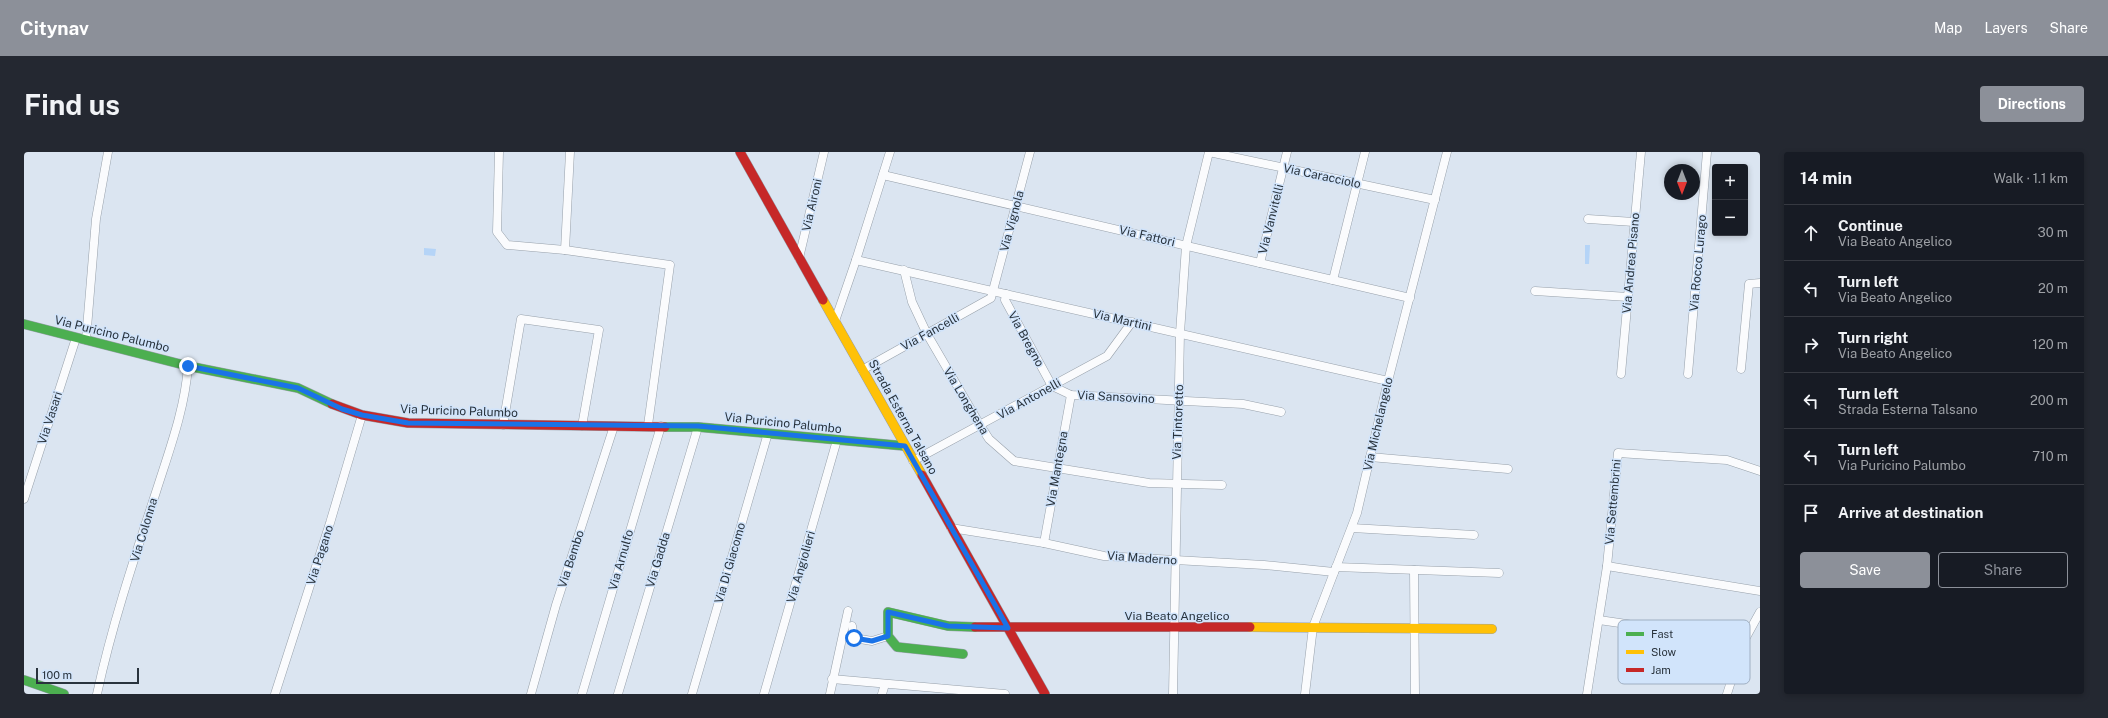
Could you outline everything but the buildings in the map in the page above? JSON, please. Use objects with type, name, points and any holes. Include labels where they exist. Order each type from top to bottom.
[{"type":"street","points":[[86,340],[96,220],[107,152]]},
{"type":"street","points":[[499,152],[497,232],[507,245],[565,250],[670,265],[648,425]]},
{"type":"street","points":[[565,250],[570,152]]},
{"type":"street","name":"Strada Esterna Talsano","points":[[740,152],[1045,694]]},
{"type":"street","name":"Via Aironi","points":[[799,258],[824,152]]},
{"type":"street","points":[[835,321],[890,152]]},
{"type":"street","name":"Via Vignola","points":[[994,291],[1030,152]]},
{"type":"street","name":"Via Caracciolo","points":[[1209,152],[1435,200]]},
{"type":"street","name":"Via Tintoretto","points":[[1173,694],[1180,333],[1186,246],[1209,152]]},
{"type":"street","name":"Via Vanvitelli","points":[[1260,263],[1287,152]]},
{"type":"street","points":[[1333,280],[1365,152]]},
{"type":"street","name":"Via Michelangelo","points":[[1305,694],[1313,627],[1352,528],[1447,152]]},
{"type":"street","name":"Via Andrea Pisano","points":[[1621,374],[1641,152]]},
{"type":"street","name":"Via Rocco Lurago","points":[[1688,374],[1707,152]]},
{"type":"street","name":"Via Fattori","points":[[883,175],[1410,298]]},
{"type":"street","points":[[1588,219],[1634,222]]},
{"type":"street","name":"Via Martini","points":[[856,260],[1388,381]]},
{"type":"street","name":"Via Longhena","points":[[904,270],[912,302],[927,334],[989,439],[1014,461],[1149,483],[1222,485]]},
{"type":"street","points":[[1741,369],[1749,284],[1760,283]]},
{"type":"street","name":"Via Fancelli","points":[[862,370],[991,298],[994,291]]},
{"type":"street","points":[[1535,291],[1628,297]]},
{"type":"street","name":"Via Bregno","points":[[1006,294],[1005,300],[1052,386]]},
{"type":"street","points":[[503,425],[521,319],[599,330],[582,426]]},
{"type":"street","name":"Via Antonelli","points":[[913,461],[1107,356],[1132,322]]},
{"type":"street","name":"Via Puricino Palumbo","points":[[24,324],[188,366],[298,388],[342,409],[362,415],[408,423],[698,426],[905,446]]},
{"type":"street","name":"Via Vasari","points":[[24,499],[76,338]]},
{"type":"street","name":"Via Colonna","points":[[97,694],[108,642],[175,431],[186,388],[188,366]]},
{"type":"street","points":[[1052,386],[1071,395]]},
{"type":"street","name":"Via Sansovino","points":[[1071,395],[1243,404],[1281,412]]},
{"type":"street","name":"Via Mantegna","points":[[1044,543],[1071,395]]},
{"type":"street","name":"Via Pagano","points":[[275,694],[330,523],[362,415]]},
{"type":"street","name":"Via Bembo","points":[[531,694],[556,605],[614,426]]},
{"type":"street","name":"Via Arnulfo","points":[[582,694],[661,426]]},
{"type":"street","name":"Via Gadda","points":[[618,694],[698,426]]},
{"type":"street","name":"Via Di Giacomo","points":[[692,694],[768,433]]},
{"type":"street","name":"Via Angiolieri","points":[[764,694],[837,440]]},
{"type":"street","name":"Via Settembrini","points":[[1587,694],[1607,566],[1618,453],[1727,460],[1760,471]]},
{"type":"street","points":[[1370,457],[1508,469]]},
{"type":"street","name":"Via Maderno","points":[[952,528],[1044,543],[1104,556],[1335,570],[1414,570],[1499,573]]},
{"type":"street","points":[[1352,528],[1474,535]]},
{"type":"street","points":[[1607,566],[1760,591]]},
{"type":"street","points":[[1414,570],[1414,694]]},
{"type":"street","points":[[830,694],[832,679],[848,611]]},
{"type":"street","name":"Via Beato Angelico","points":[[888,636],[888,612],[948,626],[1008,628],[1313,627],[1492,629]]},
{"type":"street","points":[[1750,630],[1760,612]]},
{"type":"street","points":[[1599,620],[1618,623]]},
{"type":"street","points":[[852,626],[854,638],[872,641],[888,636],[897,647],[963,654]]},
{"type":"street","points":[[832,679],[963,692],[1005,694]]},
{"type":"street","points":[[24,680],[64,694]]},
{"type":"street","points":[[882,694],[885,684]]},
{"type":"street","points":[[1727,694],[1730,684]]},
{"type":"water","points":[[1585,245],[1590,245],[1589,264],[1585,264]]},
{"type":"water","points":[[424,248],[436,249],[435,256],[424,255]]},
{"type":"traffic: fast","points":[[24,324],[188,366],[298,388],[332,404]]},
{"type":"traffic: fast","points":[[665,427],[698,427],[905,446]]},
{"type":"traffic: fast","points":[[963,654],[897,647],[888,636],[888,612],[948,626],[975,627]]},
{"type":"traffic: fast","points":[[24,680],[64,694]]},
{"type":"traffic: slow","points":[[823,300],[922,475]]},
{"type":"traffic: slow","points":[[1250,627],[1492,629]]},
{"type":"traffic: jam","points":[[740,152],[823,300]]},
{"type":"traffic: jam","points":[[332,404],[362,415],[408,423],[665,427]]},
{"type":"traffic: jam","points":[[922,475],[1045,694]]},
{"type":"traffic: jam","points":[[975,627],[1250,627]]},
{"type":"route","points":[[188,366],[298,388],[322,398],[342,409],[362,415],[408,423],[698,426],[905,446],[1008,628],[948,626],[888,612],[888,636],[872,641],[854,638]]}]
